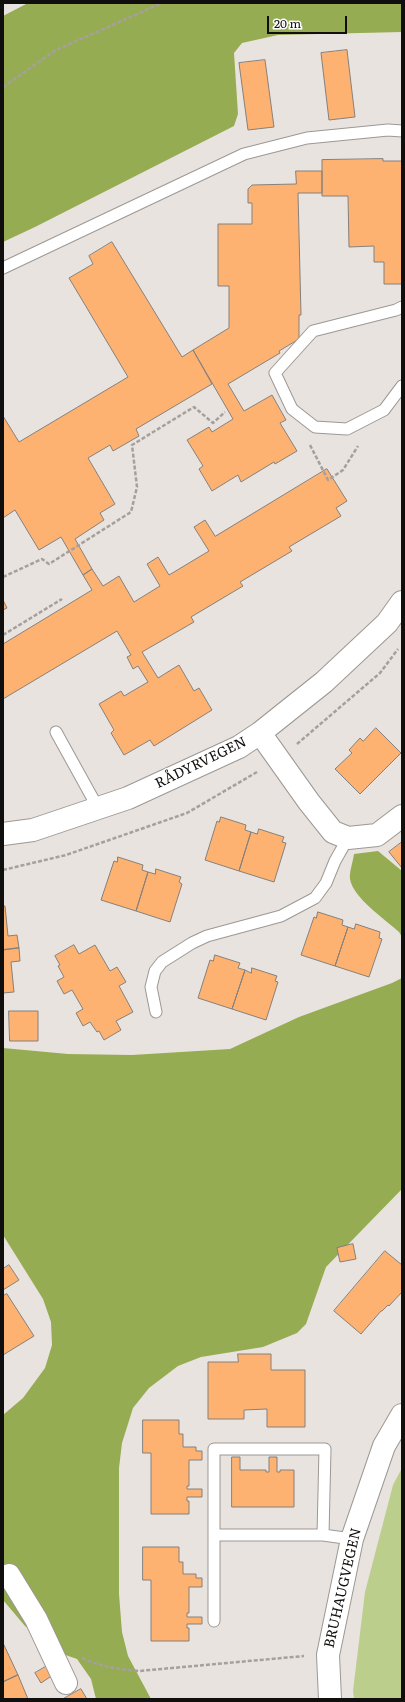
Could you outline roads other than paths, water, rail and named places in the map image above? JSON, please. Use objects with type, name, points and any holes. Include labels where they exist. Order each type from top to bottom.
[{"type":"street","name":"RÅDYRVEGEN","points":[[3,834],[33,830],[128,798],[239,747],[260,733],[324,682],[387,622],[402,602]]},
{"type":"street","points":[[260,733],[309,802],[333,832],[348,838],[377,835],[402,816]]},
{"type":"street","name":"BRUHAUGVEGEN","points":[[330,1699],[328,1655],[352,1540],[384,1446],[402,1415]]},
{"type":"street","points":[[5,1572],[36,1619],[66,1683]]},
{"type":"lane","points":[[3,268],[244,154],[307,138],[388,130],[402,131]]},
{"type":"lane","points":[[402,307],[396,310],[313,331],[275,373],[292,409],[315,427],[347,429],[384,410],[402,386]]},
{"type":"lane","points":[[56,732],[98,808]]},
{"type":"lane","points":[[156,1012],[152,979],[155,971],[162,962],[206,936],[281,916],[315,898],[326,883],[335,861],[348,838]]},
{"type":"lane","points":[[214,1621],[214,1449],[325,1449],[323,1535]]},
{"type":"lane","points":[[214,1534],[323,1535],[352,1540]]}]
